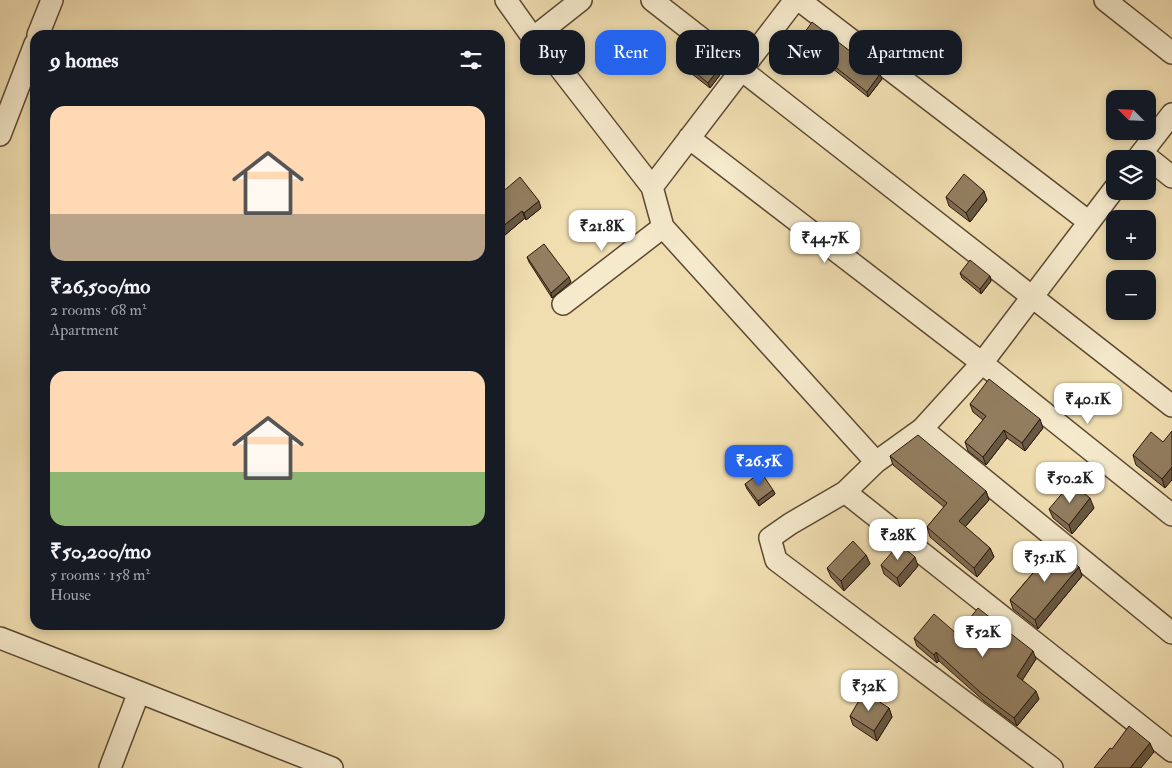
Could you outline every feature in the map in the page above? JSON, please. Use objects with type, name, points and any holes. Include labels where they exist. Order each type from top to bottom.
[{"type":"street","points":[[40,30],[52,0]]},
{"type":"street","points":[[506,0],[527,30]]},
{"type":"street","points":[[543,30],[581,0]]},
{"type":"street","points":[[652,0],[690,30]]},
{"type":"street","points":[[759,47],[795,0]]},
{"type":"street","points":[[799,0],[1089,222]]},
{"type":"street","points":[[1105,0],[1172,53]]},
{"type":"street","points":[[0,135],[30,57]]},
{"type":"street","points":[[565,75],[652,187],[663,227],[876,462]]},
{"type":"street","points":[[652,187],[737,75]]},
{"type":"street","points":[[747,75],[1172,406]]},
{"type":"street","points":[[1145,150],[1172,114]]},
{"type":"street","points":[[689,138],[982,363],[1172,515]]},
{"type":"street","points":[[1156,166],[1172,177]]},
{"type":"street","points":[[1052,768],[776,560],[770,538],[845,492],[876,462],[922,429],[982,363],[1106,200]]},
{"type":"street","points":[[563,304],[663,227]]},
{"type":"street","points":[[922,429],[1172,632]]},
{"type":"street","points":[[845,492],[1172,751]]},
{"type":"street","points":[[0,638],[139,692],[299,762],[332,768]]},
{"type":"street","points":[[110,768],[139,692]]},
{"type":"street","points":[[1162,768],[1172,756]]},
{"type":"building","points":[[812,22],[822,30],[806,30]]},
{"type":"building","points":[[839,43],[849,50],[849,75],[879,75],[867,92],[839,70]]},
{"type":"building","points":[[698,75],[714,75],[708,83]]},
{"type":"building","points":[[964,174],[984,191],[966,213],[946,197]]},
{"type":"building","points":[[520,177],[539,201],[505,225],[505,190]]},
{"type":"building","points":[[544,244],[569,277],[551,293],[527,257]]},
{"type":"building","points":[[970,260],[990,276],[980,289],[960,273]]},
{"type":"building","points":[[989,379],[1040,419],[1022,443],[1004,430],[983,457],[965,442],[986,416],[970,404]]},
{"type":"building","points":[[1172,431],[1172,467],[1162,479],[1133,455],[1151,432],[1163,442]]},
{"type":"building","points":[[918,435],[986,491],[959,521],[990,548],[974,568],[927,527],[947,503],[890,456]]},
{"type":"building","points":[[761,472],[773,490],[758,501],[745,484]]},
{"type":"building","points":[[1071,483],[1090,498],[1069,525],[1049,509]]},
{"type":"building","points":[[853,541],[866,555],[841,581],[827,568]]},
{"type":"building","points":[[899,544],[915,557],[897,578],[881,565]]},
{"type":"building","points":[[1052,545],[1079,567],[1035,620],[1010,600],[1034,572],[1032,570]]},
{"type":"building","points":[[978,608],[1033,651],[1017,676],[1036,691],[1014,718],[981,693],[936,652],[934,655],[914,638],[934,614],[957,634]]},
{"type":"building","points":[[864,692],[889,708],[874,731],[850,716]]},
{"type":"building","points":[[1129,726],[1150,743],[1130,768],[1094,768],[1110,748],[1112,749]]}]
